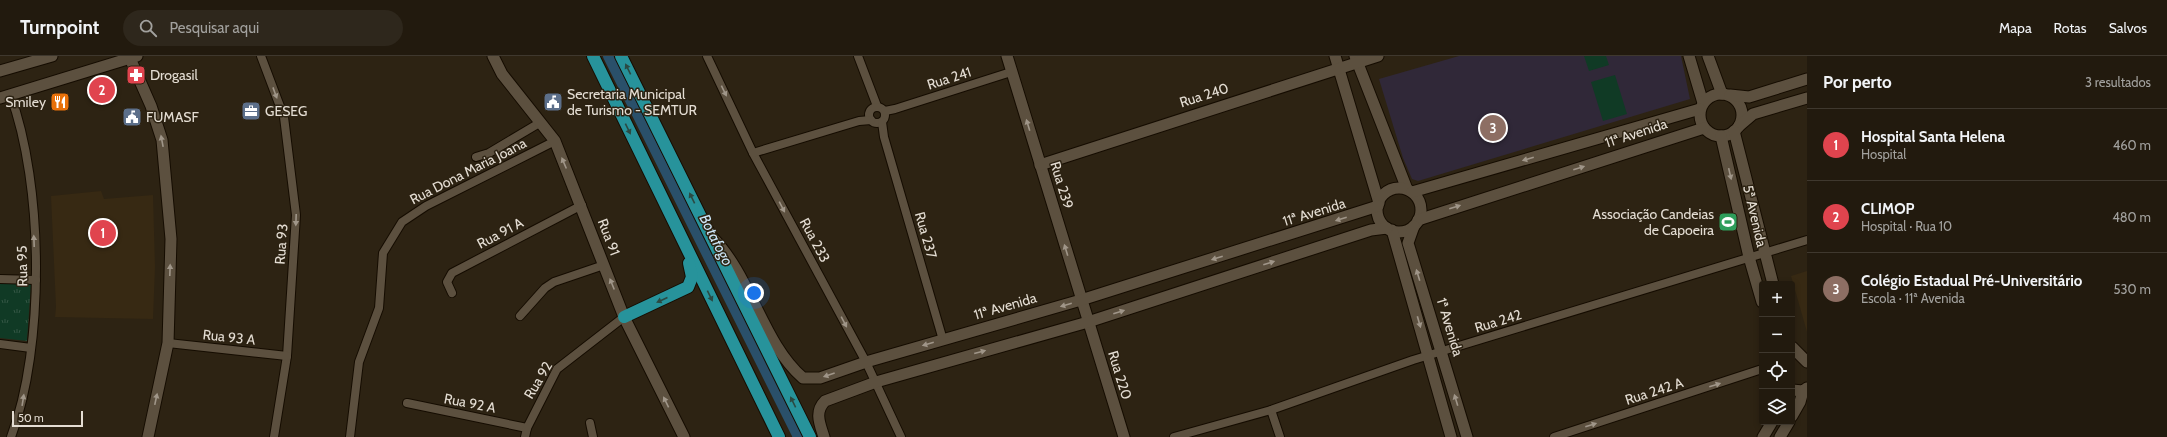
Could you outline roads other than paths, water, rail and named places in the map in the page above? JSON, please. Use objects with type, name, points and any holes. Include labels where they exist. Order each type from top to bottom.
[{"type":"main road","points":[[0,71],[52,56]]},
{"type":"main road","name":"Rua 91","points":[[493,56],[502,74],[555,141],[582,206],[624,317],[684,437]]},
{"type":"main road","points":[[593,56],[779,437]]},
{"type":"main road","points":[[622,56],[810,437]]},
{"type":"main road","name":"Rua 239","points":[[1007,56],[1088,322]]},
{"type":"main road","points":[[1335,56],[1378,204],[1380,220],[1390,229]]},
{"type":"main road","name":"Rua 240","points":[[1040,165],[1267,90],[1340,70],[1357,60],[1378,56]]},
{"type":"main road","points":[[1689,56],[1702,106],[1700,116],[1704,128],[1709,132],[1721,136],[1736,130],[1753,114],[1807,98]]},
{"type":"main road","points":[[1708,56],[1726,94],[1735,99],[1742,110],[1741,122],[1736,130]]},
{"type":"main road","points":[[5,96],[132,57],[151,106],[162,140],[171,239],[168,344],[148,437]]},
{"type":"main road","points":[[824,437],[818,414],[820,407],[825,401],[876,382],[1088,322],[1371,230],[1390,229],[1404,231],[1416,223],[1420,215],[1420,203],[1409,191],[1357,60]]},
{"type":"main road","points":[[1702,106],[1711,96],[1726,94],[1749,97],[1807,79]]},
{"type":"main road","name":"11ª Avenida","points":[[1409,191],[1702,106]]},
{"type":"main road","name":"11ª Avenida","points":[[1416,223],[1704,128]]},
{"type":"main road","name":"5ª Avenida","points":[[1736,130],[1772,281]]},
{"type":"main road","name":"5ª Avenida","points":[[1721,136],[1749,257],[1759,292]]},
{"type":"main road","points":[[624,317],[679,293],[688,287],[692,282],[688,260],[661,206],[657,189]]},
{"type":"main road","points":[[1378,204],[1387,192],[1394,189],[1409,191]]},
{"type":"main road","name":"11ª Avenida","points":[[710,235],[727,253],[775,341],[793,369],[804,378],[820,378],[866,362],[1081,300],[1378,204]]},
{"type":"main road","name":"1ª Avenida","points":[[1416,223],[1408,243],[1467,437]]},
{"type":"main road","name":"1ª Avenida","points":[[1390,229],[1451,437]]},
{"type":"main road","name":"Rua 220","points":[[1088,322],[1124,437]]},
{"type":"main road","points":[[1795,350],[1807,362]]},
{"type":"main road","points":[[1795,407],[1801,389]]},
{"type":"main road","points":[[1763,437],[1770,425]]},
{"type":"main road","points":[[1780,437],[1787,425]]},
{"type":"street","name":"Rua 93","points":[[262,56],[284,117],[296,215],[288,356],[274,437]]},
{"type":"street","name":"Rua 233","points":[[707,56],[753,153],[866,362],[901,437]]},
{"type":"street","name":"Rua 237","points":[[858,56],[877,113],[944,340]]},
{"type":"street","name":"Rua 241","points":[[753,153],[1012,72]]},
{"type":"street","name":"Rua 95","points":[[5,96],[20,130],[31,191],[36,280],[31,348],[21,411],[11,437]]},
{"type":"street","name":"Rua Dona Maria Joana","points":[[478,156],[541,122]]},
{"type":"street","name":"Rua Dona Maria Joana","points":[[350,437],[359,362],[379,308],[383,253],[402,222],[426,206],[555,141]]},
{"type":"street","name":"Rua 91 A","points":[[452,293],[447,282],[452,273],[582,206]]},
{"type":"street","name":"Rua 242","points":[[1174,437],[1270,410],[1428,355],[1749,257],[1765,254],[1807,240]]},
{"type":"street","points":[[520,316],[545,288],[554,282],[604,265]]},
{"type":"street","points":[[0,279],[36,280]]},
{"type":"street","name":"Rua 92","points":[[525,437],[527,428],[556,369],[624,317]]},
{"type":"street","points":[[0,344],[31,348]]},
{"type":"street","name":"Rua 93 A","points":[[168,344],[288,356]]},
{"type":"street","name":"Rua 242 A","points":[[1554,437],[1759,370]]},
{"type":"street","name":"Rua 92 A","points":[[407,403],[527,428]]},
{"type":"street","points":[[1270,410],[1280,437]]},
{"type":"street","points":[[590,423],[593,437]]},
{"type":"waterway","name":"Botafogo","points":[[608,56],[798,437]]},
{"type":"place","name":"Drogasil","points":[[136,75]]},
{"type":"place","name":"CLIMOP","points":[[102,90]]},
{"type":"place","name":"Smiley","points":[[60,102]]},
{"type":"place","name":"Secretaria Municipal de Turismo - SEMTUR","points":[[553,102]]},
{"type":"place","name":"GESEG","points":[[251,111]]},
{"type":"place","name":"FUMASF","points":[[132,117]]},
{"type":"place","name":"Colégio Estadual Pré-Universitário","points":[[1493,128]]},
{"type":"place","name":"Associação Candeias de Capoeira","points":[[1728,222]]},
{"type":"place","name":"Hospital Santa Helena","points":[[103,233]]}]
